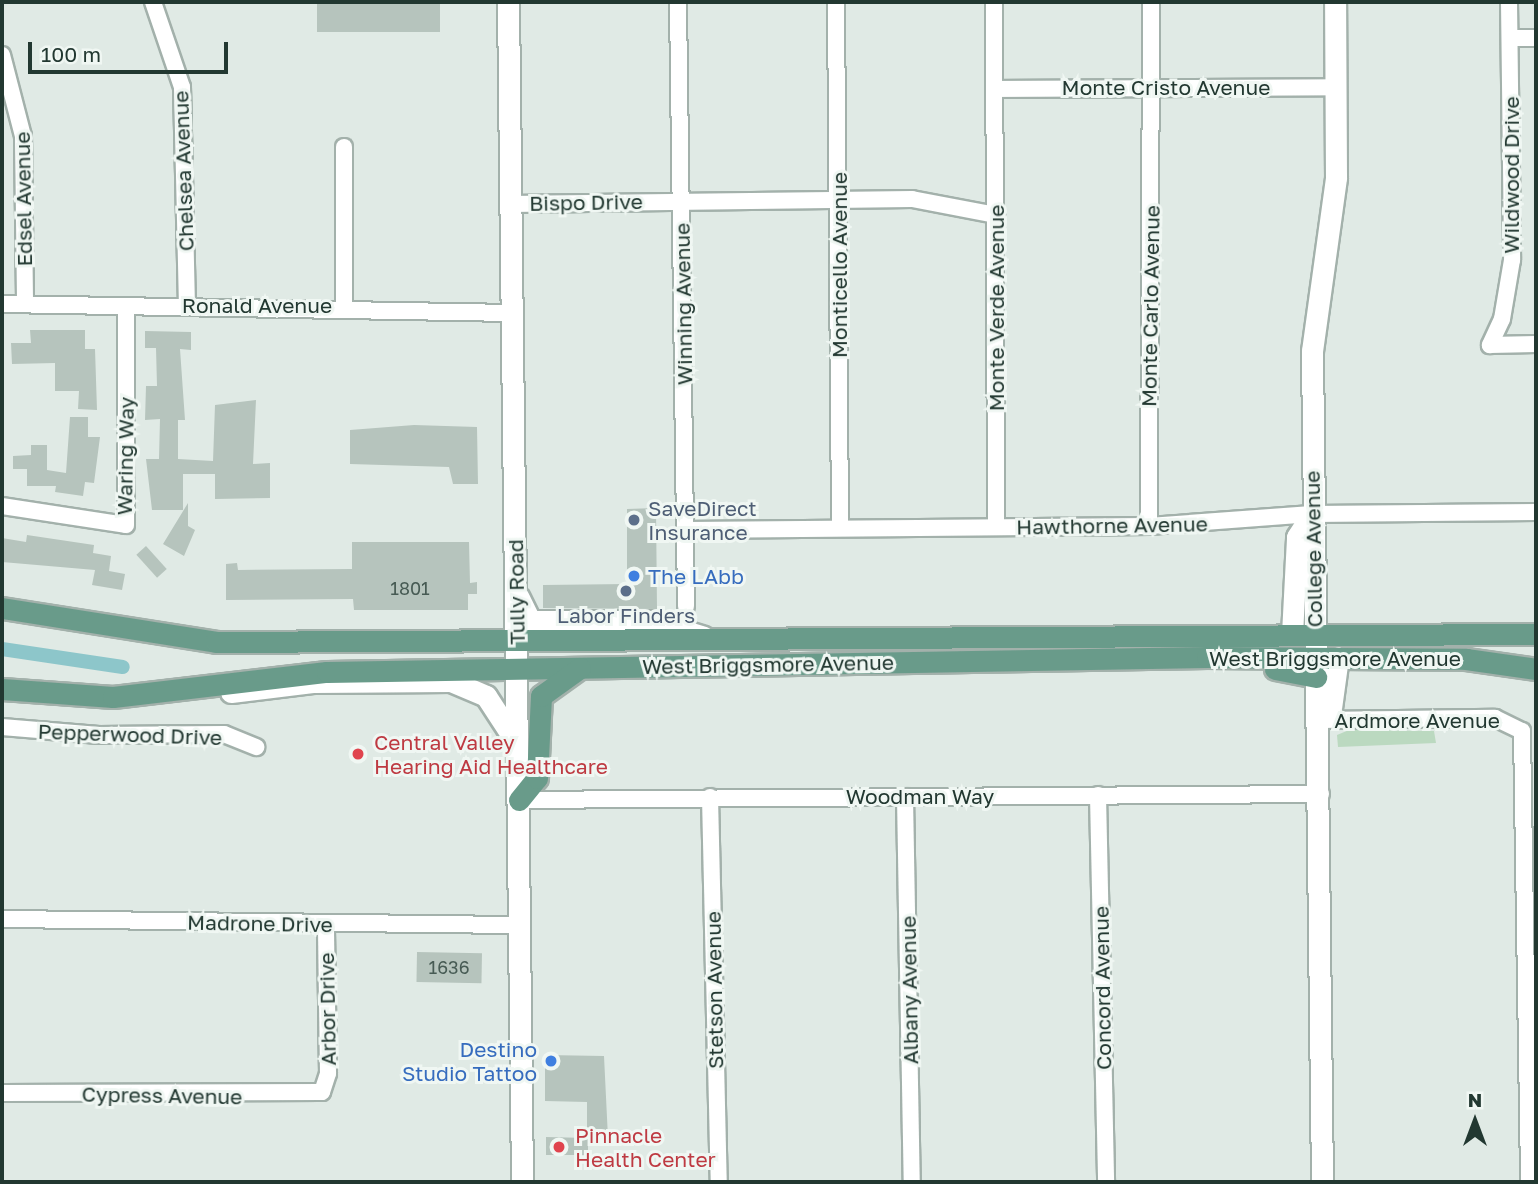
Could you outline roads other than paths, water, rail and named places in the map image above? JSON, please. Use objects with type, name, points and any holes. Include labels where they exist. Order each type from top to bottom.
[{"type":"main road","name":"Tully Road","points":[[508,2],[522,1182]]},
{"type":"main road","name":"College Avenue","points":[[1325,720],[1316,667],[1314,634],[1313,332],[1336,177],[1335,2]]},
{"type":"main road","points":[[1292,634],[1297,537],[1312,514]]},
{"type":"main road","points":[[516,587],[530,621],[652,621],[706,637]]},
{"type":"main road","name":"West Briggsmore Avenue","points":[[2,608],[216,642],[517,638],[1536,634]]},
{"type":"main road","points":[[1322,1182],[1321,794],[1332,779],[1325,720],[1338,657]]},
{"type":"main road","name":"West Briggsmore Avenue","points":[[2,689],[85,697],[176,693],[314,673],[517,667],[1110,660],[1316,667],[1338,657],[1466,659],[1536,669]]},
{"type":"main road","points":[[519,800],[537,778],[541,696],[582,667]]},
{"type":"main road","points":[[176,693],[451,681],[486,696],[518,745]]},
{"type":"street","name":"Chelsea Avenue","points":[[153,2],[182,87],[187,304]]},
{"type":"street","name":"Winning Avenue","points":[[678,2],[686,606]]},
{"type":"street","name":"Monticello Avenue","points":[[836,2],[840,201],[840,528]]},
{"type":"street","name":"Monte Verde Avenue","points":[[994,2],[996,527]]},
{"type":"street","name":"Monte Carlo Avenue","points":[[1149,526],[1151,2]]},
{"type":"street","name":"Wildwood Drive","points":[[1509,2],[1512,260],[1502,319],[1490,345],[1536,344]]},
{"type":"street","points":[[1510,38],[1536,38]]},
{"type":"street","name":"Edsel Avenue","points":[[2,55],[23,136],[25,304]]},
{"type":"street","name":"Monte Cristo Avenue","points":[[996,89],[1336,86]]},
{"type":"street","points":[[344,146],[344,306]]},
{"type":"street","name":"Bispo Drive","points":[[510,204],[943,201],[996,215]]},
{"type":"street","name":"Ronald Avenue","points":[[2,304],[344,306],[511,313]]},
{"type":"street","name":"Waring Way","points":[[2,506],[126,525],[126,306]]},
{"type":"street","name":"Hawthorne Avenue","points":[[687,530],[1149,526],[1312,514],[1536,512]]},
{"type":"street","points":[[1283,517],[1297,537]]},
{"type":"street","name":"Ardmore Avenue","points":[[1325,720],[1509,720],[1524,742],[1531,809],[1533,1125],[1529,1182]]},
{"type":"street","name":"Pepperwood Drive","points":[[2,727],[77,734],[224,733],[256,747]]},
{"type":"street","name":"Woodman Way","points":[[519,800],[1321,794]]},
{"type":"street","name":"Concord Avenue","points":[[1098,795],[1106,1182]]},
{"type":"street","name":"Stetson Avenue","points":[[710,797],[719,1182]]},
{"type":"street","name":"Albany Avenue","points":[[905,797],[912,1182]]},
{"type":"street","name":"Madrone Drive","points":[[2,919],[518,925]]},
{"type":"street","name":"Arbor Drive","points":[[322,1092],[328,1073],[326,924]]},
{"type":"street","name":"Cypress Avenue","points":[[2,1093],[322,1092]]},
{"type":"waterway","points":[[2,649],[123,667]]},
{"type":"place","name":"SaveDirect Insurance","points":[[634,520]]},
{"type":"place","name":"The LAbb","points":[[634,576]]},
{"type":"place","name":"Labor Finders","points":[[626,591]]},
{"type":"place","name":"Central Valley Hearing Aid Healthcare","points":[[358,754]]},
{"type":"place","name":"Destino Studio Tattoo","points":[[551,1061]]},
{"type":"place","name":"Pinnacle Health Center","points":[[559,1147]]}]
